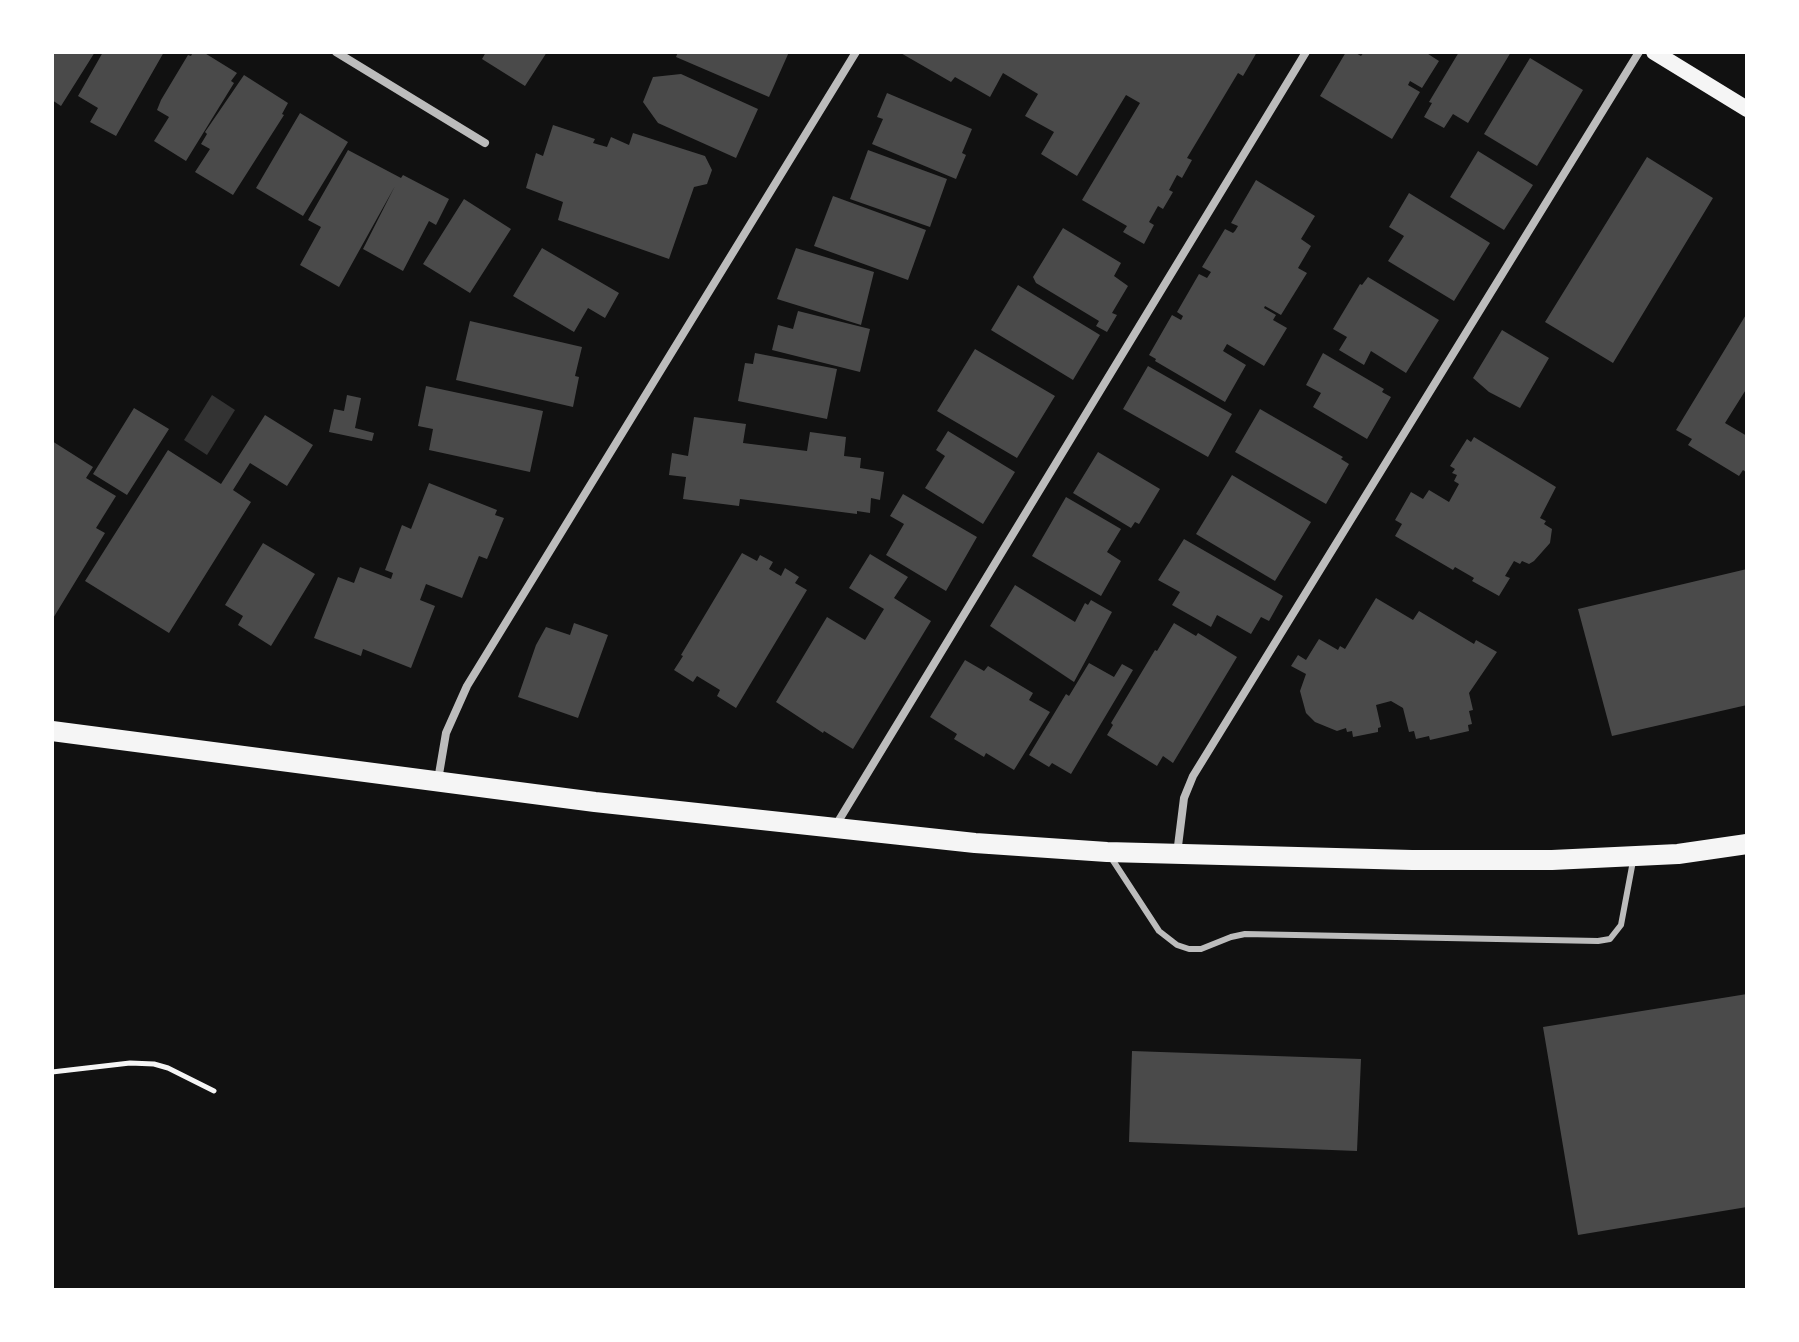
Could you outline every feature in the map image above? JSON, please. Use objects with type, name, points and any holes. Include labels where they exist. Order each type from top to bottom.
[{"type":"main road","points":[[1654,52],[1747,109]]},
{"type":"main road","points":[[52,731],[437,783],[834,829],[1107,852],[1412,860],[1552,860],[1633,857],[1747,844]]},
{"type":"street","points":[[336,52],[485,143]]},
{"type":"street","points":[[437,783],[446,733],[467,686],[856,52]]},
{"type":"street","points":[[834,829],[1306,52]]},
{"type":"street","points":[[1177,854],[1184,798],[1193,776],[1639,52]]},
{"type":"lane","points":[[1107,852],[1159,931],[1177,945],[1201,949],[1245,934],[1610,939],[1621,925],[1633,857]]},
{"type":"path","points":[[52,1072],[130,1063],[154,1064],[214,1091]]},
{"type":"shaded area","points":[[212,395],[235,410],[207,455],[184,440]]},
{"type":"building","points":[[52,52],[95,52],[61,106],[52,100]]},
{"type":"building","points":[[103,52],[164,52],[116,136],[90,122],[98,108],[78,96]]},
{"type":"building","points":[[193,52],[203,52],[237,73],[231,81],[234,83],[186,161],[154,141],[169,117],[157,110],[161,100],[188,55],[191,56]]},
{"type":"building","points":[[486,52],[547,52],[525,86],[482,59]]},
{"type":"building","points":[[678,52],[789,52],[769,97],[676,57]]},
{"type":"building","points":[[899,52],[1257,52],[1243,76],[1238,73],[1187,158],[1192,160],[1182,178],[1177,175],[1169,190],[1173,192],[1163,209],[1158,206],[1149,222],[1154,225],[1144,244],[1123,232],[1127,226],[1082,200],[1140,103],[1126,95],[1077,176],[1041,154],[1054,132],[1025,116],[1038,94],[1003,73],[990,97],[955,77],[951,82]]},
{"type":"building","points":[[1346,52],[1361,56],[1364,52],[1425,52],[1439,61],[1422,88],[1410,81],[1408,85],[1420,92],[1392,139],[1320,96]]},
{"type":"building","points":[[1459,52],[1511,52],[1468,123],[1453,114],[1444,128],[1424,117],[1432,103],[1429,102]]},
{"type":"building","points":[[1530,58],[1583,90],[1537,166],[1484,134]]},
{"type":"building","points":[[681,74],[758,109],[736,158],[658,123],[643,102],[653,77]]},
{"type":"building","points":[[244,75],[288,103],[284,115],[233,195],[195,172],[210,149],[201,144],[207,134],[205,132]]},
{"type":"building","points":[[887,93],[972,129],[956,179],[872,144],[883,119],[877,117]]},
{"type":"building","points":[[300,113],[348,142],[303,216],[256,188]]},
{"type":"building","points":[[553,125],[595,139],[593,143],[607,147],[611,137],[629,145],[633,133],[705,156],[712,170],[707,184],[694,187],[669,259],[558,220],[563,202],[526,188],[536,153],[543,156]]},
{"type":"building","points":[[348,150],[449,199],[436,225],[429,221],[403,271],[363,249],[395,186],[339,287],[300,265],[321,227],[308,220]]},
{"type":"building","points":[[868,150],[947,179],[930,227],[850,199]]},
{"type":"building","points":[[1478,151],[1533,185],[1504,230],[1450,197]]},
{"type":"building","points":[[1647,157],[1713,198],[1613,363],[1545,322]]},
{"type":"building","points":[[1256,180],[1315,216],[1301,239],[1311,246],[1298,268],[1307,273],[1281,315],[1264,308],[1276,315],[1273,320],[1287,328],[1264,366],[1227,344],[1223,351],[1246,365],[1225,402],[1149,355],[1172,315],[1181,320],[1183,316],[1177,312],[1199,274],[1207,278],[1211,272],[1202,267],[1225,229],[1235,231],[1238,226],[1231,223]]},
{"type":"building","points":[[1409,193],[1490,243],[1454,301],[1388,261],[1404,236],[1389,227]]},
{"type":"building","points":[[833,196],[926,230],[908,280],[814,246]]},
{"type":"building","points":[[464,199],[511,229],[470,293],[423,264]]},
{"type":"building","points":[[1063,228],[1121,263],[1114,276],[1128,286],[1112,313],[1117,315],[1107,332],[1096,326],[1099,321],[1036,283],[1033,277]]},
{"type":"building","points":[[542,248],[619,293],[605,318],[588,308],[574,332],[513,296]]},
{"type":"building","points":[[796,248],[874,272],[861,325],[777,299]]},
{"type":"building","points":[[1368,277],[1439,320],[1406,373],[1371,351],[1364,365],[1339,350],[1347,337],[1333,329],[1360,284]]},
{"type":"building","points":[[1018,285],[1100,335],[1073,380],[991,330]]},
{"type":"building","points":[[798,311],[870,329],[860,372],[772,350],[778,325],[793,329]]},
{"type":"building","points":[[1747,313],[1747,388],[1725,423],[1747,436],[1747,473],[1743,470],[1739,476],[1688,445],[1692,439],[1676,430]]},
{"type":"building","points":[[470,321],[582,347],[575,376],[579,377],[573,407],[456,380]]},
{"type":"building","points":[[1502,330],[1549,358],[1520,408],[1489,392],[1473,378]]},
{"type":"building","points":[[975,349],[1055,396],[1017,458],[937,411]]},
{"type":"building","points":[[755,353],[837,369],[827,419],[738,401],[745,363],[753,364]]},
{"type":"building","points":[[1323,353],[1384,389],[1382,392],[1391,397],[1367,439],[1313,407],[1321,393],[1306,385]]},
{"type":"building","points":[[1148,366],[1232,414],[1208,457],[1123,409]]},
{"type":"building","points":[[426,386],[543,411],[530,472],[429,450],[433,429],[418,426]]},
{"type":"building","points":[[347,395],[361,398],[355,428],[374,433],[372,441],[329,432],[334,409],[344,411]]},
{"type":"building","points":[[134,408],[169,429],[127,495],[93,474]]},
{"type":"building","points":[[1260,409],[1343,457],[1341,459],[1349,464],[1326,504],[1235,452]]},
{"type":"building","points":[[265,415],[313,445],[287,486],[250,463],[233,490],[251,502],[169,633],[85,581],[168,450],[221,484]]},
{"type":"building","points":[[694,417],[746,424],[743,443],[807,451],[810,432],[846,437],[844,456],[861,458],[860,468],[884,472],[880,500],[871,498],[870,513],[857,511],[857,514],[740,499],[739,506],[683,499],[686,477],[669,475],[672,453],[688,456]]},
{"type":"building","points":[[948,431],[1015,472],[983,524],[925,488],[945,456],[936,450]]},
{"type":"building","points":[[1474,437],[1556,487],[1540,518],[1552,529],[1550,543],[1529,564],[1514,561],[1505,576],[1510,578],[1499,596],[1455,567],[1453,570],[1395,536],[1402,524],[1395,520],[1411,492],[1423,499],[1429,490],[1449,502],[1459,484],[1454,481],[1457,475],[1452,473],[1455,469],[1450,466],[1467,439],[1471,442]]},
{"type":"building","points":[[52,441],[93,467],[86,478],[116,496],[96,528],[105,533],[52,620]]},
{"type":"building","points":[[1098,452],[1160,489],[1139,524],[1135,522],[1131,528],[1073,493]]},
{"type":"building","points":[[1232,475],[1311,522],[1275,581],[1196,534]]},
{"type":"building","points":[[429,483],[497,510],[495,515],[504,518],[487,559],[479,556],[462,598],[426,584],[420,600],[435,606],[411,668],[363,649],[361,656],[314,638],[338,577],[354,583],[360,567],[391,579],[393,573],[385,570],[402,525],[411,529]]},
{"type":"building","points":[[903,494],[977,537],[946,591],[886,555],[904,524],[890,516]]},
{"type":"building","points":[[1066,497],[1121,529],[1107,552],[1121,561],[1101,596],[1032,556]]},
{"type":"building","points":[[1184,539],[1283,596],[1269,621],[1261,617],[1251,634],[1217,615],[1211,627],[1172,605],[1180,592],[1158,580]]},
{"type":"building","points":[[263,543],[315,574],[271,646],[238,625],[243,616],[225,605]]},
{"type":"building","points":[[742,553],[757,561],[760,555],[773,562],[769,569],[781,576],[785,568],[799,577],[795,583],[807,590],[736,708],[717,696],[720,690],[697,676],[693,682],[674,670]]},
{"type":"building","points":[[870,554],[908,577],[894,598],[931,621],[853,749],[776,702],[827,617],[865,640],[884,609],[849,588]]},
{"type":"building","points":[[1747,569],[1747,705],[1612,736],[1578,609]]},
{"type":"building","points":[[1015,585],[1075,622],[1085,603],[1088,605],[1091,600],[1112,612],[1074,682],[990,626]]},
{"type":"building","points":[[1376,598],[1413,620],[1419,611],[1474,644],[1476,640],[1497,652],[1469,693],[1473,710],[1469,711],[1472,724],[1468,725],[1469,731],[1430,740],[1429,736],[1416,739],[1414,731],[1409,732],[1403,708],[1391,701],[1376,705],[1381,727],[1378,732],[1353,737],[1352,731],[1347,732],[1346,728],[1337,731],[1315,722],[1306,713],[1300,691],[1306,674],[1291,666],[1298,655],[1306,660],[1319,639],[1338,650],[1340,646],[1345,649]]},
{"type":"building","points":[[574,623],[608,635],[578,718],[518,697],[536,645],[546,627],[570,635]]},
{"type":"building","points":[[1174,623],[1196,636],[1198,633],[1237,657],[1173,763],[1163,756],[1157,766],[1107,735],[1113,725],[1111,723]]},
{"type":"building","points":[[965,660],[984,671],[988,666],[1033,693],[1029,700],[1050,712],[1014,770],[954,739],[957,734],[930,717]]},
{"type":"building","points":[[1089,663],[1114,677],[1122,664],[1133,670],[1071,774],[1052,763],[1049,767],[1029,755]]},
{"type":"building","points":[[1747,994],[1747,1207],[1578,1235],[1543,1027]]},
{"type":"building","points":[[1132,1051],[1361,1059],[1357,1151],[1129,1142]]}]
